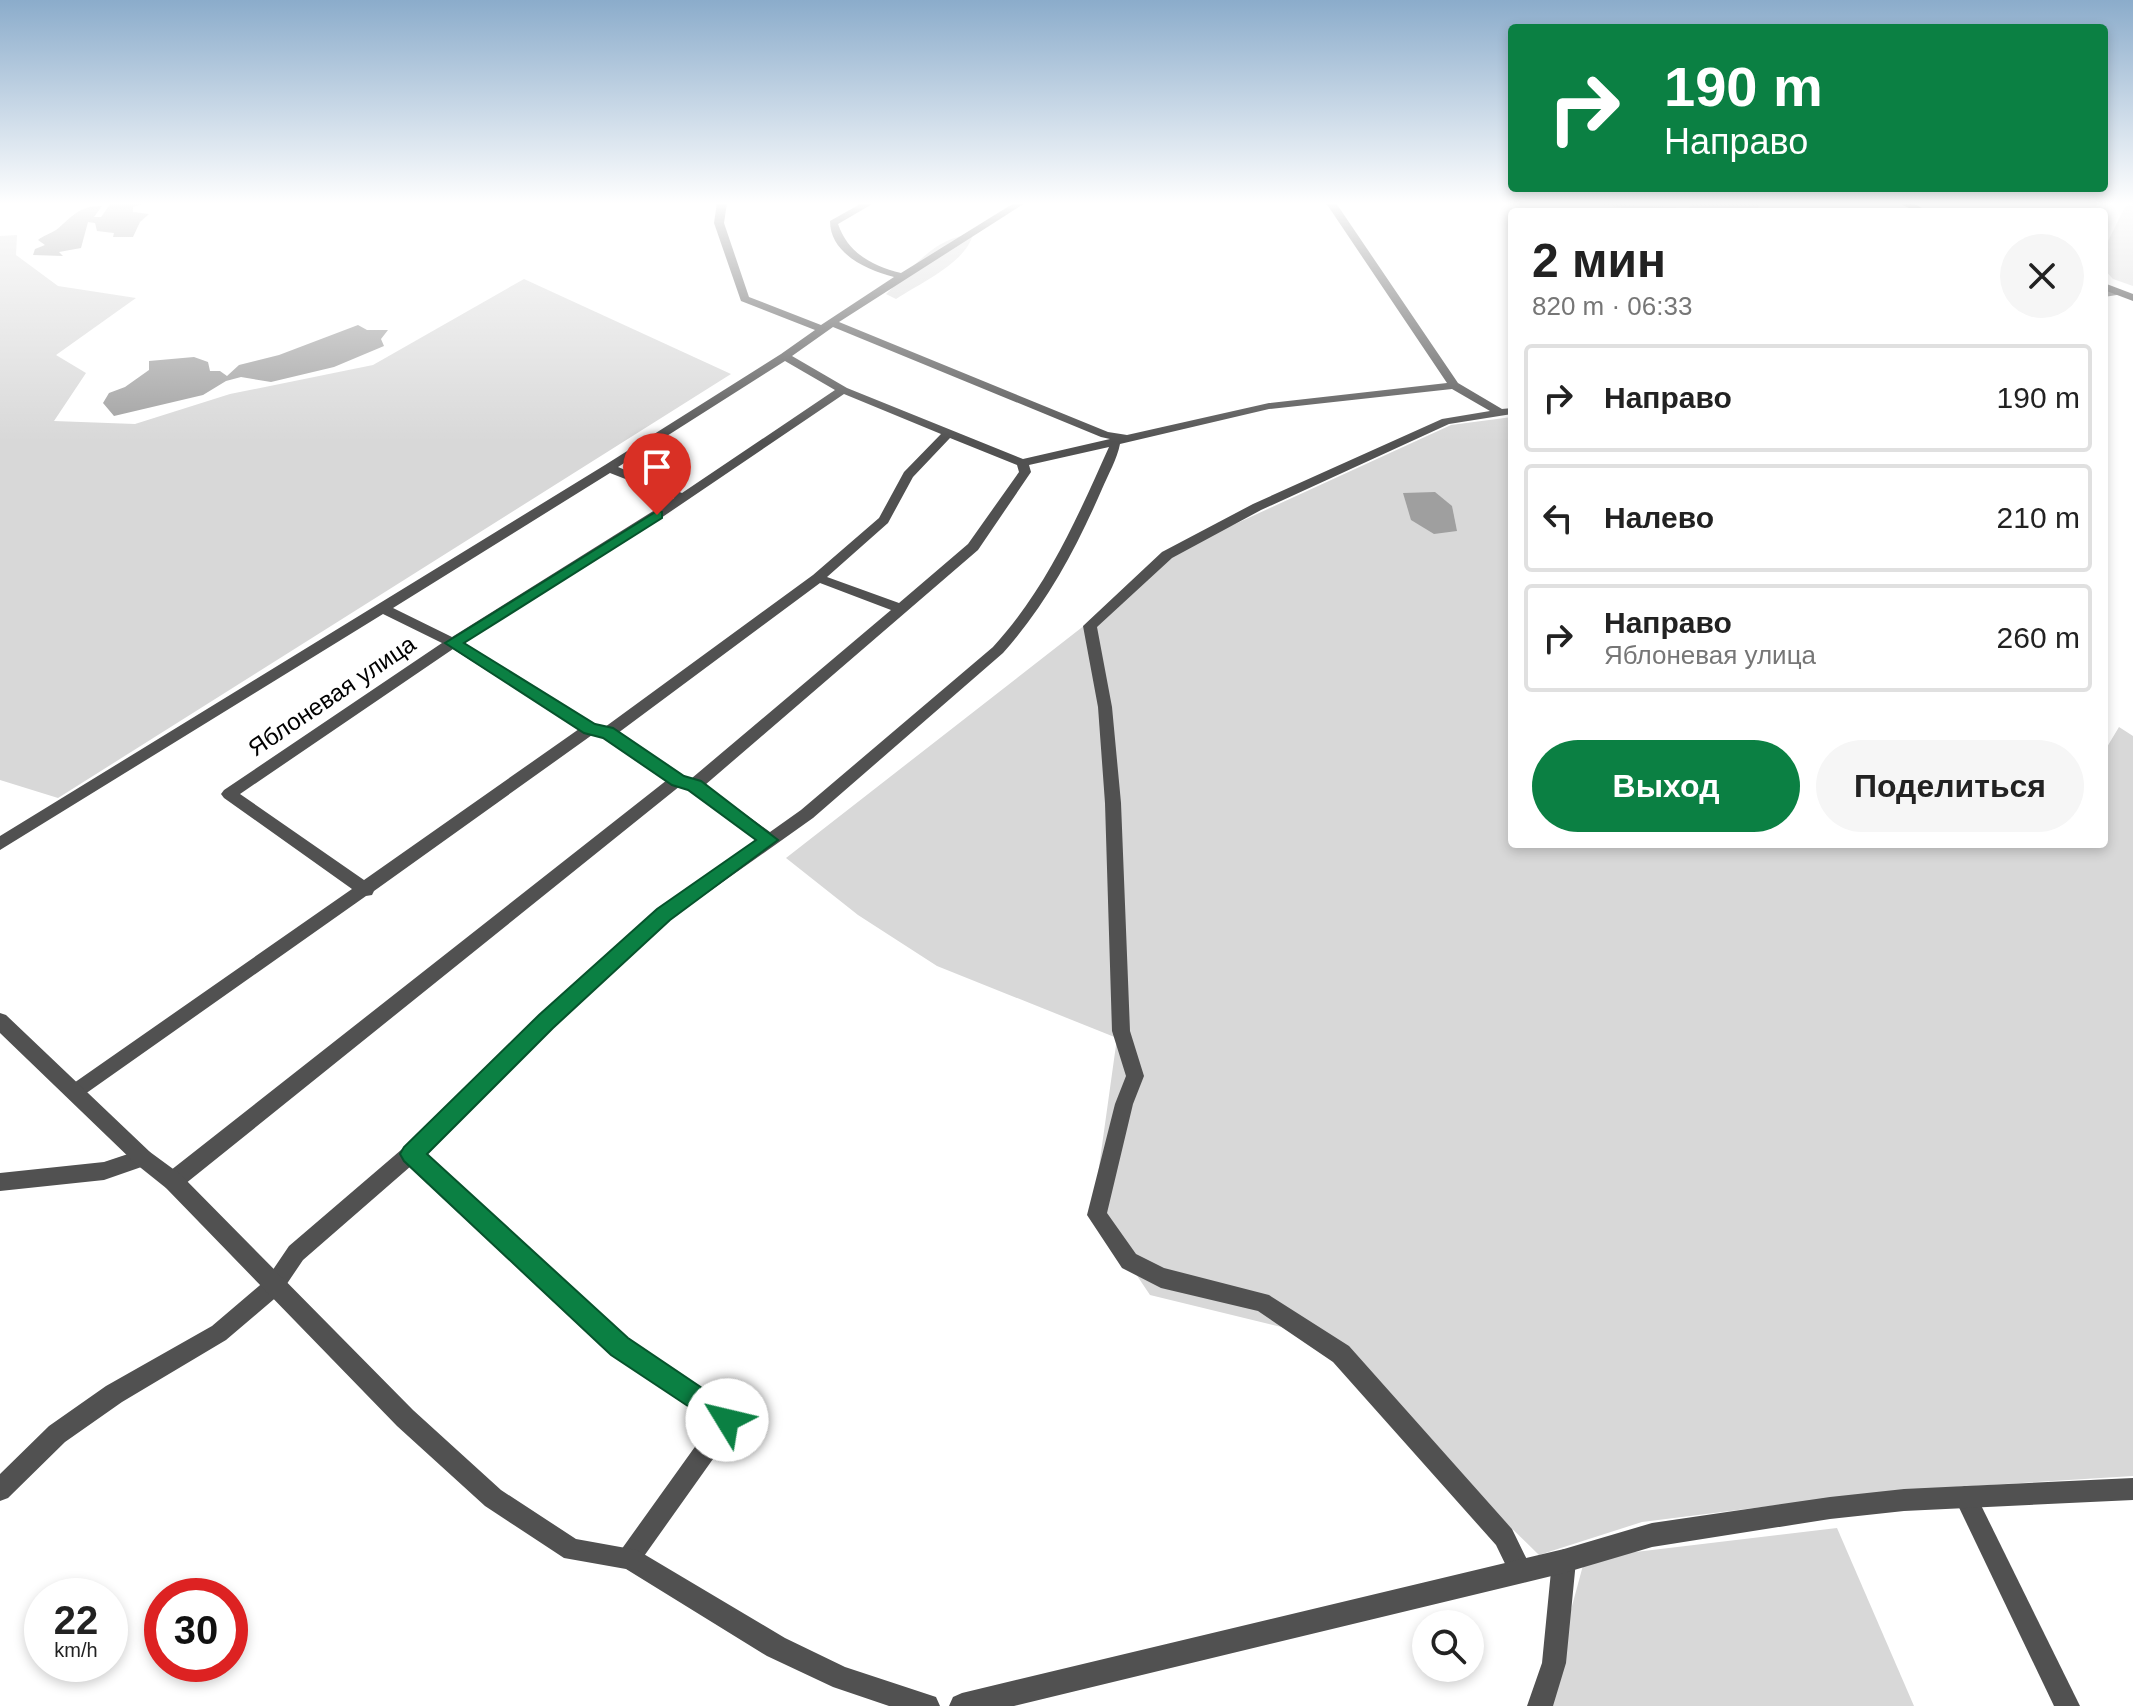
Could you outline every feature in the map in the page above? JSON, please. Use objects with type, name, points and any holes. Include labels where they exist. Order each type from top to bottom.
[{"type":"main road","points":[[2108,288],[2133,298]]},
{"type":"street","points":[[739,283],[745,299],[828,326],[1122,442]]},
{"type":"street","points":[[0,844],[609,468],[893,283]]},
{"type":"street","points":[[1385,283],[1454,385],[1506,412]]},
{"type":"street","points":[[2108,293],[2119,292]]},
{"type":"street","points":[[785,356],[843,390],[1022,463],[1269,406],[1454,385]]},
{"type":"street","name":"Яблоневая улица","points":[[366,890],[229,794],[453,643],[538,592],[843,390]]},
{"type":"street","points":[[1506,412],[1446,421],[1257,507],[1167,555],[1090,626],[1105,707],[1113,803],[1121,1031],[1135,1076],[1124,1104],[1097,1215],[1129,1261],[1161,1278],[1262,1302],[1341,1354],[1504,1537],[1520,1570]]},
{"type":"street","points":[[78,1091],[818,578],[884,520],[908,475],[947,434]]},
{"type":"street","points":[[0,1490],[57,1434],[114,1394],[219,1333],[273,1287],[296,1253],[411,1154],[546,1022],[663,915],[807,814],[959,686],[1023,625],[1045,591],[1122,442]]},
{"type":"street","points":[[173,1181],[686,783],[901,609],[973,547],[1025,472],[1022,463]]},
{"type":"street","points":[[609,468],[681,497]]},
{"type":"street","points":[[818,578],[901,609]]},
{"type":"street","points":[[380,607],[453,643],[686,783],[769,840]]},
{"type":"street","points":[[0,1021],[78,1091],[143,1158],[173,1181],[273,1287],[405,1418],[493,1498],[572,1550],[629,1558],[776,1647],[842,1678],[927,1706]]},
{"type":"street","points":[[411,1154],[619,1346],[727,1420],[629,1558]]},
{"type":"street","points":[[0,1182],[104,1171],[143,1158]]},
{"type":"street","points":[[962,1706],[1564,1561],[1652,1535],[1860,1505],[2133,1489]]},
{"type":"street","points":[[1965,1497],[2067,1706]]},
{"type":"street","points":[[1540,1706],[1554,1663],[1564,1561]]},
{"type":"shaded area","points":[[0,283],[53,283],[58,286],[136,298],[56,355],[86,373],[54,421],[135,424],[230,394],[373,365],[518,283],[532,283],[731,374],[58,798],[0,780]]},
{"type":"shaded area","points":[[897,283],[922,283],[896,299],[886,294]]},
{"type":"shaded area","points":[[358,325],[367,330],[388,330],[381,339],[384,346],[334,367],[271,382],[241,377],[226,381],[203,395],[114,416],[103,403],[109,393],[125,387],[149,370],[149,361],[194,357],[208,362],[210,371],[220,371],[227,376],[239,365],[279,355]]},
{"type":"shaded area","points":[[1508,418],[1508,848],[2108,848],[2108,745],[2119,727],[2133,736],[2133,1476],[1891,1491],[1642,1522],[1539,1555],[1314,1335],[1150,1295],[1093,1210],[1117,1038],[937,966],[858,915],[786,858],[1185,547],[1451,425]]},
{"type":"shaded area","points":[[1435,492],[1452,506],[1457,531],[1434,534],[1411,520],[1403,493]]},
{"type":"shaded area","points":[[1837,1528],[1914,1706],[1545,1706],[1585,1558]]},
{"type":"route","points":[[657,515],[453,643],[590,729],[607,733],[678,780],[694,785],[769,840],[663,915],[546,1022],[411,1154],[619,1346],[727,1420]]}]
